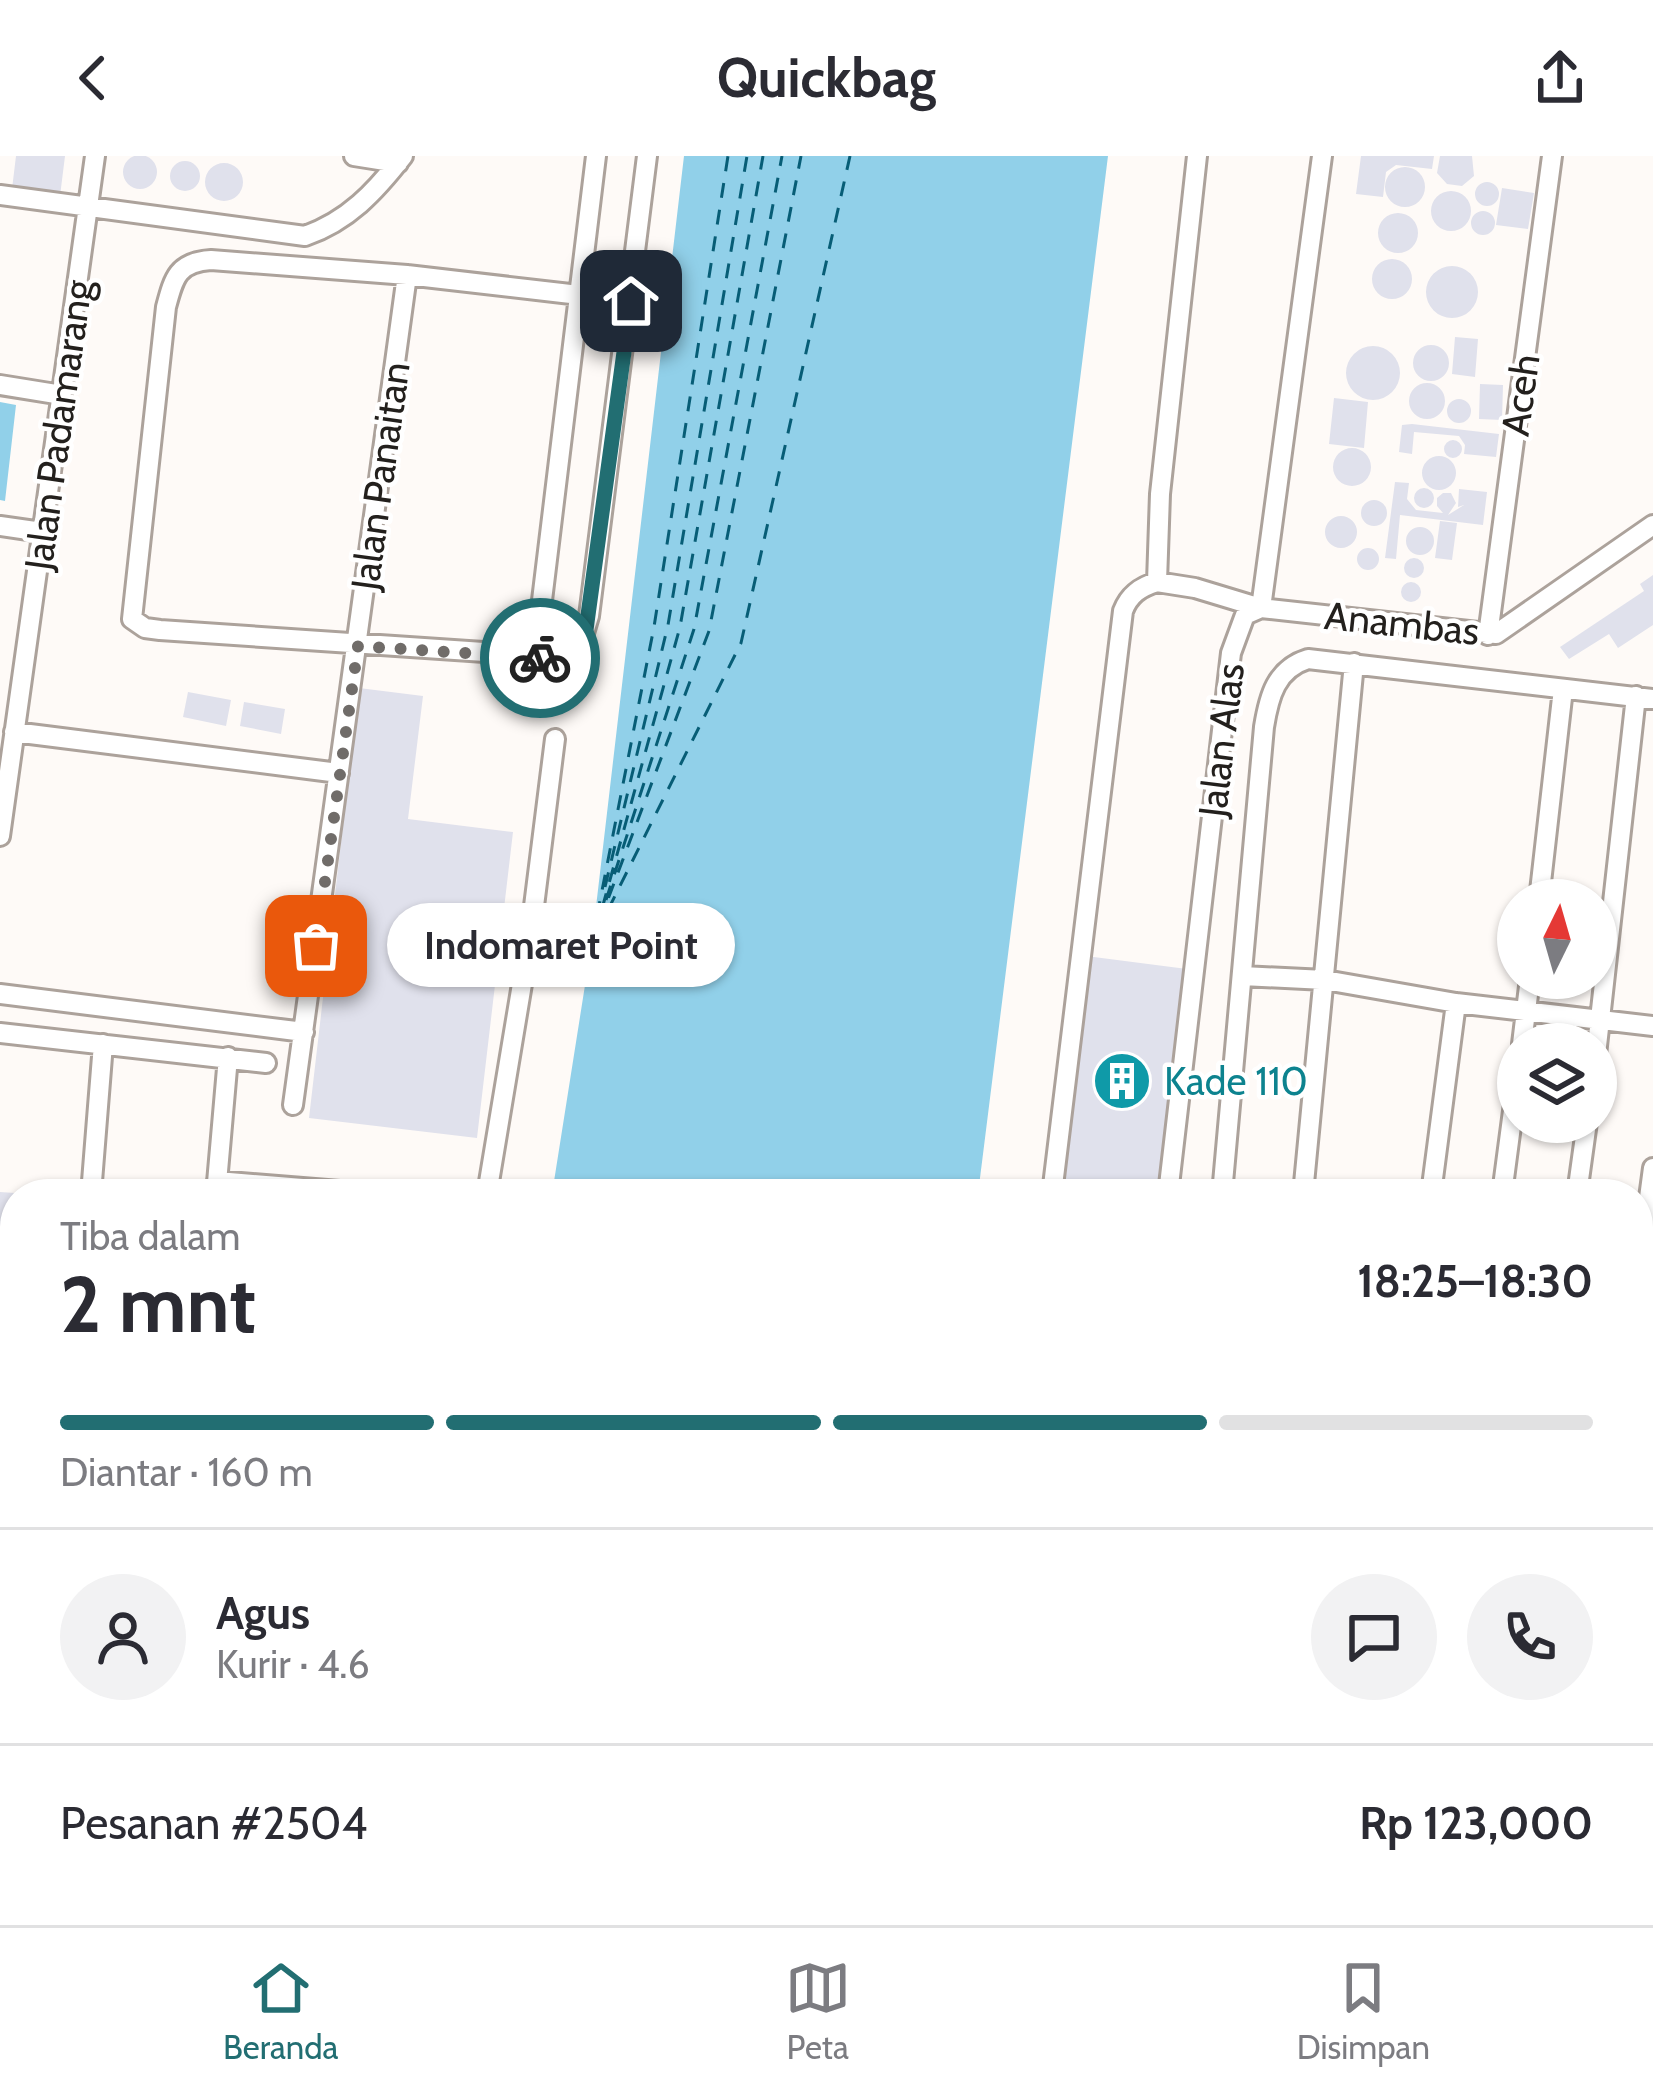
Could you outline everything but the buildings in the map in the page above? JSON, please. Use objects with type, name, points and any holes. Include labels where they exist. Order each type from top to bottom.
[{"type":"street","name":"Jalan Padamarang","points":[[0,836],[95,156]]},
{"type":"street","points":[[354,156],[400,159]]},
{"type":"street","points":[[535,658],[596,156]]},
{"type":"street","points":[[631,301],[407,275],[196,261],[183,266],[166,307],[132,619],[145,628],[160,630],[571,658],[585,637],[631,301],[647,156]]},
{"type":"street","points":[[1054,1179],[1123,611],[1138,590],[1157,582],[1160,494],[1197,156]]},
{"type":"street","name":"Jalan Alas","points":[[1170,1179],[1231,653],[1245,615],[1261,608],[1322,156]]},
{"type":"street","name":"Aceh","points":[[1488,634],[1552,156]]},
{"type":"street","points":[[0,195],[305,236],[336,225],[378,189],[400,159]]},
{"type":"street","name":"Jalan Panaitan","points":[[293,1106],[407,275]]},
{"type":"street","points":[[0,385],[62,395]]},
{"type":"street","name":"Anambas","points":[[1157,582],[1196,588],[1261,608],[1488,634],[1503,632],[1653,525]]},
{"type":"street","points":[[0,526],[42,532]]},
{"type":"street","points":[[1223,1179],[1268,700],[1292,664],[1308,659],[1354,663],[1645,698],[1600,1023]]},
{"type":"street","points":[[1305,1179],[1354,663]]},
{"type":"street","points":[[1541,879],[1563,689]]},
{"type":"street","points":[[14,732],[339,773]]},
{"type":"street","points":[[490,1179],[531,930],[555,739]]},
{"type":"street","points":[[531,930],[592,941]]},
{"type":"street","points":[[1242,976],[1325,980],[1456,1003],[1653,1026]]},
{"type":"street","points":[[0,994],[304,1032]]},
{"type":"street","points":[[1524,1023],[1527,999]]},
{"type":"street","points":[[1433,1179],[1456,1003]]},
{"type":"street","points":[[0,1033],[266,1063]]},
{"type":"street","points":[[92,1179],[103,1044]]},
{"type":"street","points":[[218,1179],[228,1057]]},
{"type":"street","points":[[1504,1179],[1509,1143]]},
{"type":"street","points":[[1579,1179],[1584,1143]]},
{"type":"water","points":[[684,156],[1108,156],[980,1179],[554,1179],[592,941]]},
{"type":"water","points":[[0,402],[16,405],[5,501],[0,500]]},
{"type":"ferry route","points":[[597,916],[654,627],[728,156]]},
{"type":"ferry route","points":[[605,887],[668,625],[747,156]]},
{"type":"ferry route","points":[[595,934],[680,627],[763,156]]},
{"type":"ferry route","points":[[606,900],[694,629],[782,156]]},
{"type":"ferry route","points":[[599,923],[709,631],[801,156]]},
{"type":"ferry route","points":[[596,934],[741,643],[850,156]]},
{"type":"way so far","points":[[316,946],[358,646],[540,658]]},
{"type":"place","name":"Indomaret Point","points":[[316,946]]},
{"type":"place","name":"Kade 110","points":[[1122,1081]]},
{"type":"route","points":[[540,658],[571,658],[585,637],[631,301]]}]
